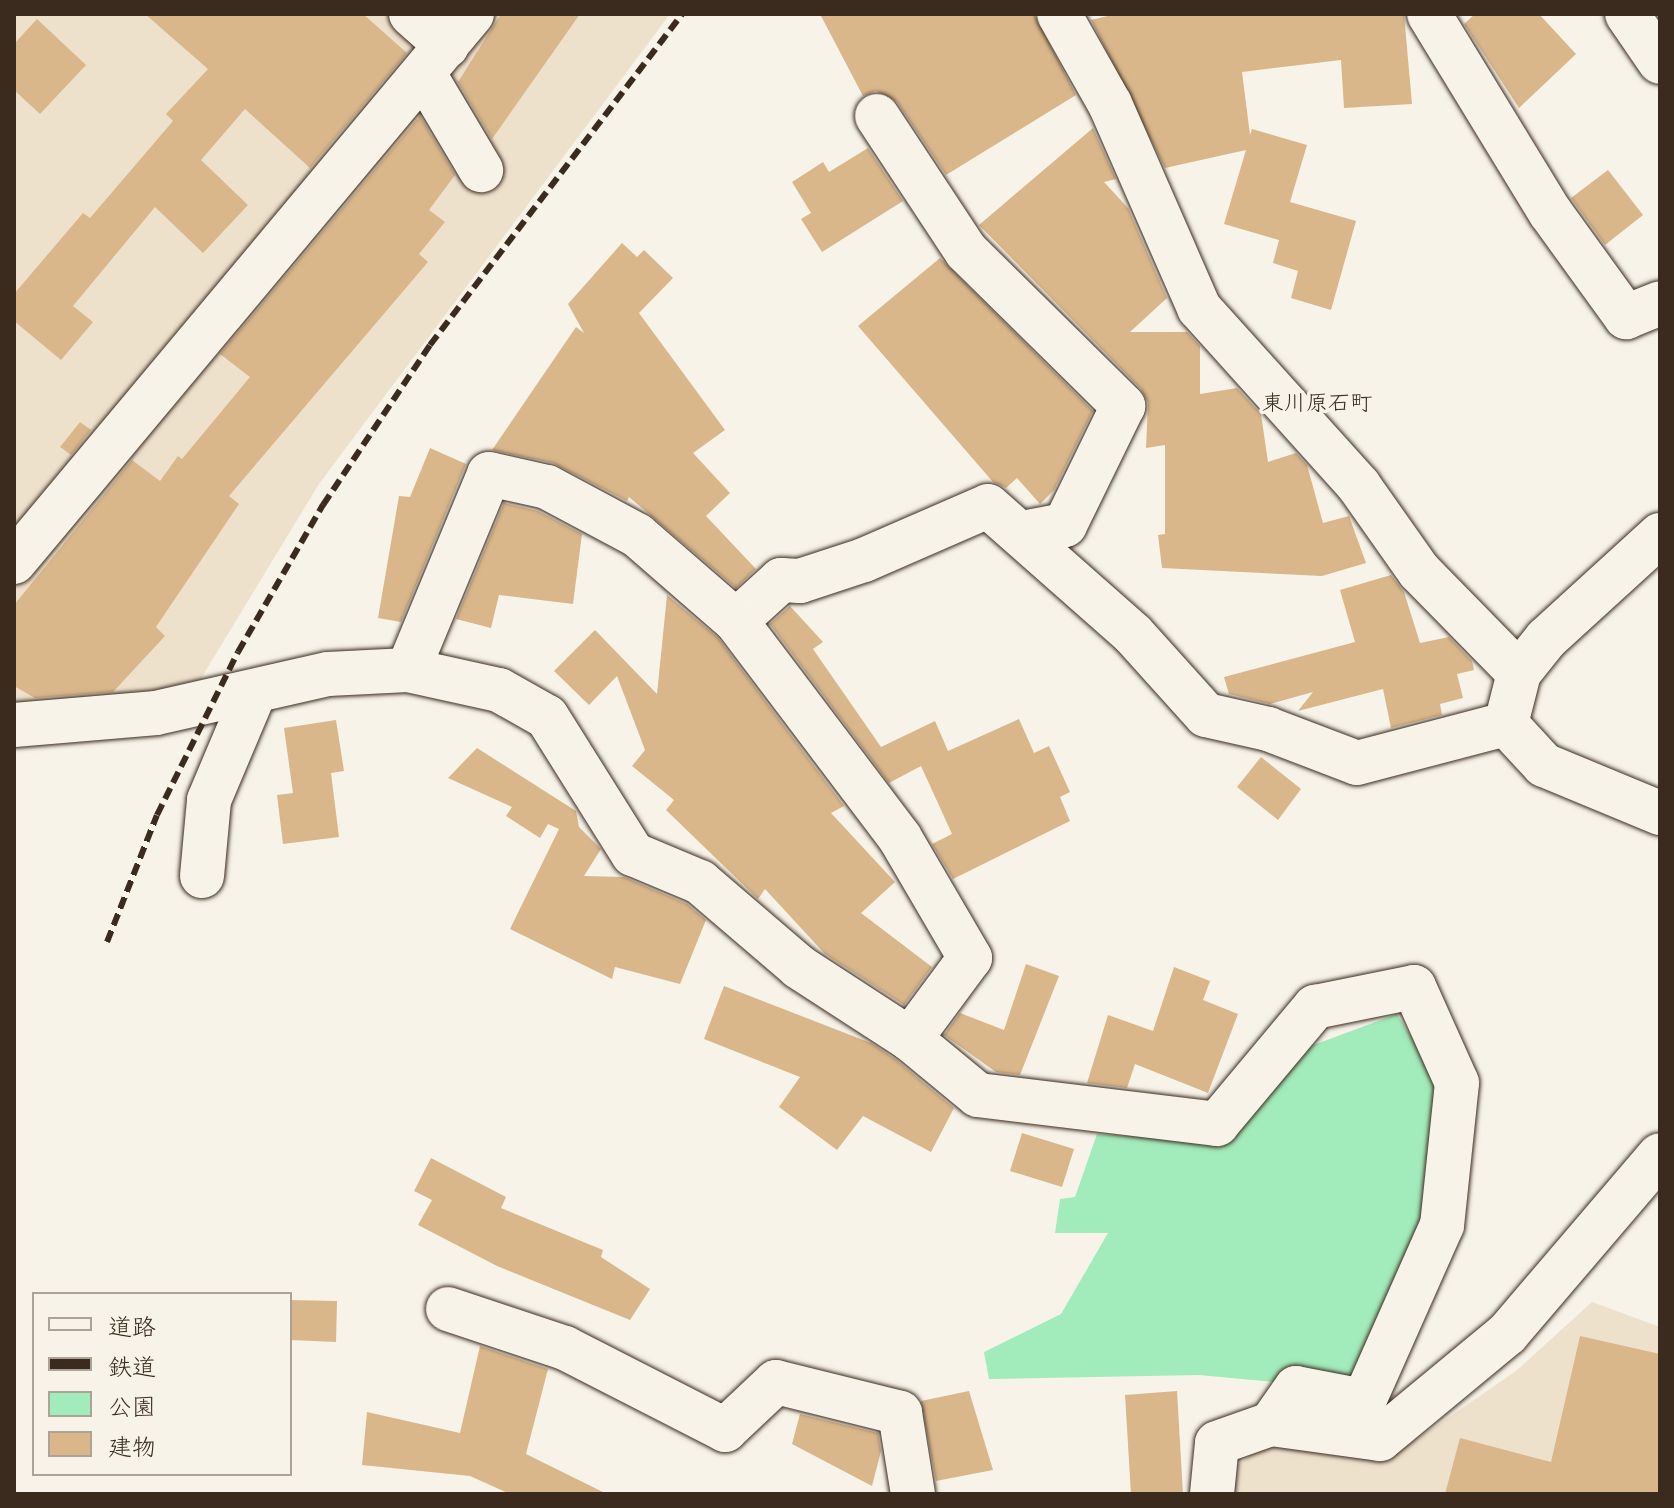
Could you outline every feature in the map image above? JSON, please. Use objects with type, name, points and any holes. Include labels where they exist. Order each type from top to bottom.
[{"type":"street","points":[[411,14],[448,45],[481,170]]},
{"type":"street","points":[[1059,14],[1110,104],[1199,308],[1359,486],[1419,571],[1519,673]]},
{"type":"street","points":[[1429,14],[1550,212],[1626,317],[1660,303]]},
{"type":"street","points":[[1627,14],[1660,62]]},
{"type":"street","points":[[14,562],[448,45]]},
{"type":"street","points":[[877,116],[966,251],[1123,406],[1065,525],[1022,533]]},
{"type":"street","points":[[408,670],[489,474],[547,487],[637,535],[736,621],[900,838],[970,958],[910,1039]]},
{"type":"street","points":[[736,621],[781,580],[800,581],[864,560],[988,506],[1133,634],[1206,715],[1268,729],[1357,763],[1506,724]]},
{"type":"street","points":[[1506,724],[1519,673],[1546,639],[1660,535]]},
{"type":"street","points":[[14,725],[142,715],[328,674],[408,670],[499,690],[547,717],[633,854],[700,882],[799,967],[910,1039],[978,1095],[1217,1124],[1315,1007],[1414,987],[1457,1083],[1442,1225],[1364,1401],[1296,1388],[1271,1424]]},
{"type":"street","points":[[202,876],[209,800],[255,691]]},
{"type":"street","points":[[1506,724],[1544,765],[1660,813]]},
{"type":"street","points":[[1212,1494],[1217,1443],[1271,1424],[1380,1439],[1507,1334],[1660,1155]]},
{"type":"street","points":[[448,1309],[565,1348],[725,1430],[776,1382],[900,1413],[913,1494]]},
{"type":"shaded area","points":[[14,14],[670,14],[319,484],[200,680],[117,705],[14,709]]},
{"type":"shaded area","points":[[1592,1302],[1660,1327],[1660,1494],[1228,1494],[1226,1475],[1270,1439],[1364,1459],[1407,1446],[1516,1371]]},
{"type":"green space","points":[[1397,1014],[1455,1107],[1433,1225],[1361,1390],[1199,1375],[989,1379],[984,1352],[1061,1314],[1108,1233],[1055,1233],[1060,1199],[1075,1197],[1097,1134],[1224,1142],[1300,1050]]},
{"type":"building","points":[[145,14],[363,14],[407,53],[310,168],[245,109],[201,160],[248,205],[203,253],[155,207],[73,306],[93,322],[61,360],[14,321],[14,294],[83,213],[90,218],[173,121],[166,114],[208,69]]},
{"type":"building","points":[[501,14],[580,14],[492,139],[458,82]]},
{"type":"building","points":[[820,14],[1034,14],[1076,95],[946,175],[897,102],[876,91],[863,96]]},
{"type":"building","points":[[1116,14],[1404,14],[1412,104],[1344,108],[1341,60],[1242,72],[1250,135],[1252,129],[1307,145],[1290,202],[1356,221],[1331,310],[1291,298],[1298,271],[1273,263],[1279,240],[1224,224],[1246,150],[1165,168],[1091,20]]},
{"type":"building","points":[[1475,14],[1539,14],[1576,54],[1519,108],[1464,24]]},
{"type":"building","points":[[37,19],[86,65],[40,114],[14,90],[14,44]]},
{"type":"building","points":[[420,116],[455,175],[429,210],[445,222],[419,254],[428,262],[229,496],[239,504],[156,627],[165,636],[113,692],[35,698],[14,686],[14,605],[132,460],[160,481],[178,456],[182,459],[250,377],[220,354]]},
{"type":"building","points":[[1093,128],[1116,179],[1104,182],[1128,208],[1167,298],[1130,332],[1187,332],[1200,346],[1200,394],[1237,388],[1261,414],[1268,462],[1296,453],[1307,465],[1323,523],[1349,516],[1366,563],[1322,576],[1162,568],[1158,535],[1165,534],[1165,445],[1146,448],[1148,403],[1141,389],[979,225]]},
{"type":"building","points":[[868,148],[903,201],[822,252],[801,219],[811,213],[792,182],[823,162],[829,172]]},
{"type":"building","points":[[1608,170],[1643,215],[1605,245],[1571,198]]},
{"type":"building","points":[[622,243],[637,257],[644,250],[673,278],[639,313],[725,430],[693,453],[730,493],[706,516],[756,569],[736,588],[629,497],[627,501],[553,463],[492,450],[576,327],[584,333],[568,304]]},
{"type":"building","points":[[940,258],[1093,411],[1054,490],[1040,504],[1017,478],[1006,488],[993,482],[858,326]]},
{"type":"building","points":[[80,422],[91,430],[71,455],[60,447]]},
{"type":"building","points":[[430,448],[466,464],[401,622],[378,618],[399,496],[410,497]]},
{"type":"building","points":[[504,503],[538,511],[582,534],[573,604],[499,595],[491,628],[456,619]]},
{"type":"building","points":[[1391,575],[1404,592],[1420,643],[1449,637],[1472,661],[1474,670],[1457,674],[1463,698],[1440,704],[1442,715],[1391,728],[1383,689],[1298,711],[1313,692],[1270,704],[1229,694],[1224,677],[1355,642],[1340,590]]},
{"type":"building","points":[[667,595],[718,638],[844,806],[831,813],[895,882],[861,913],[932,967],[904,1005],[825,954],[765,889],[758,899],[666,810],[674,800],[632,766],[645,750],[617,676],[589,705],[554,671],[595,630],[657,694]]},
{"type":"building","points":[[790,606],[823,642],[813,649],[881,747],[935,721],[948,751],[1019,719],[1034,753],[1049,746],[1070,792],[1060,797],[1070,821],[953,879],[932,844],[952,834],[921,766],[889,783],[770,624]]},
{"type":"building","points":[[336,720],[344,771],[331,773],[339,837],[283,844],[277,795],[293,793],[284,728]]},
{"type":"building","points":[[477,748],[576,811],[579,827],[601,849],[584,876],[624,877],[687,904],[706,920],[680,984],[615,967],[612,979],[510,929],[559,829],[548,824],[540,838],[506,816],[512,807],[448,778]]},
{"type":"building","points":[[1261,757],[1301,789],[1278,820],[1237,787]]},
{"type":"building","points":[[1026,964],[1059,976],[1020,1075],[996,1072],[944,1035],[960,1013],[1004,1030]]},
{"type":"building","points":[[1174,967],[1210,981],[1203,1000],[1238,1014],[1208,1093],[1135,1064],[1127,1088],[1087,1083],[1108,1015],[1153,1031]]},
{"type":"building","points":[[724,986],[871,1043],[895,1059],[954,1108],[931,1152],[863,1116],[837,1150],[779,1107],[800,1077],[704,1039]]},
{"type":"building","points":[[1022,1133],[1074,1149],[1062,1187],[1010,1171]]},
{"type":"building","points":[[431,1158],[506,1197],[501,1208],[603,1250],[601,1257],[650,1289],[630,1320],[497,1266],[418,1225],[432,1200],[414,1191]]},
{"type":"building","points":[[292,1300],[337,1301],[336,1342],[292,1340]]},
{"type":"building","points":[[1580,1336],[1660,1354],[1660,1494],[1445,1494],[1460,1438],[1551,1462]]},
{"type":"building","points":[[480,1346],[548,1369],[526,1454],[607,1494],[510,1494],[470,1476],[362,1465],[367,1412],[460,1433]]},
{"type":"building","points":[[969,1391],[993,1470],[936,1481],[921,1401]]},
{"type":"building","points":[[1177,1391],[1183,1494],[1131,1494],[1125,1395]]},
{"type":"building","points":[[800,1414],[878,1433],[881,1451],[872,1486],[792,1444]]},
{"type":"railway","points":[[107,942],[157,815],[238,652],[323,505],[430,345],[682,14]]},
{"type":"district","name":"東川原石町","points":[[1317,403]]}]
